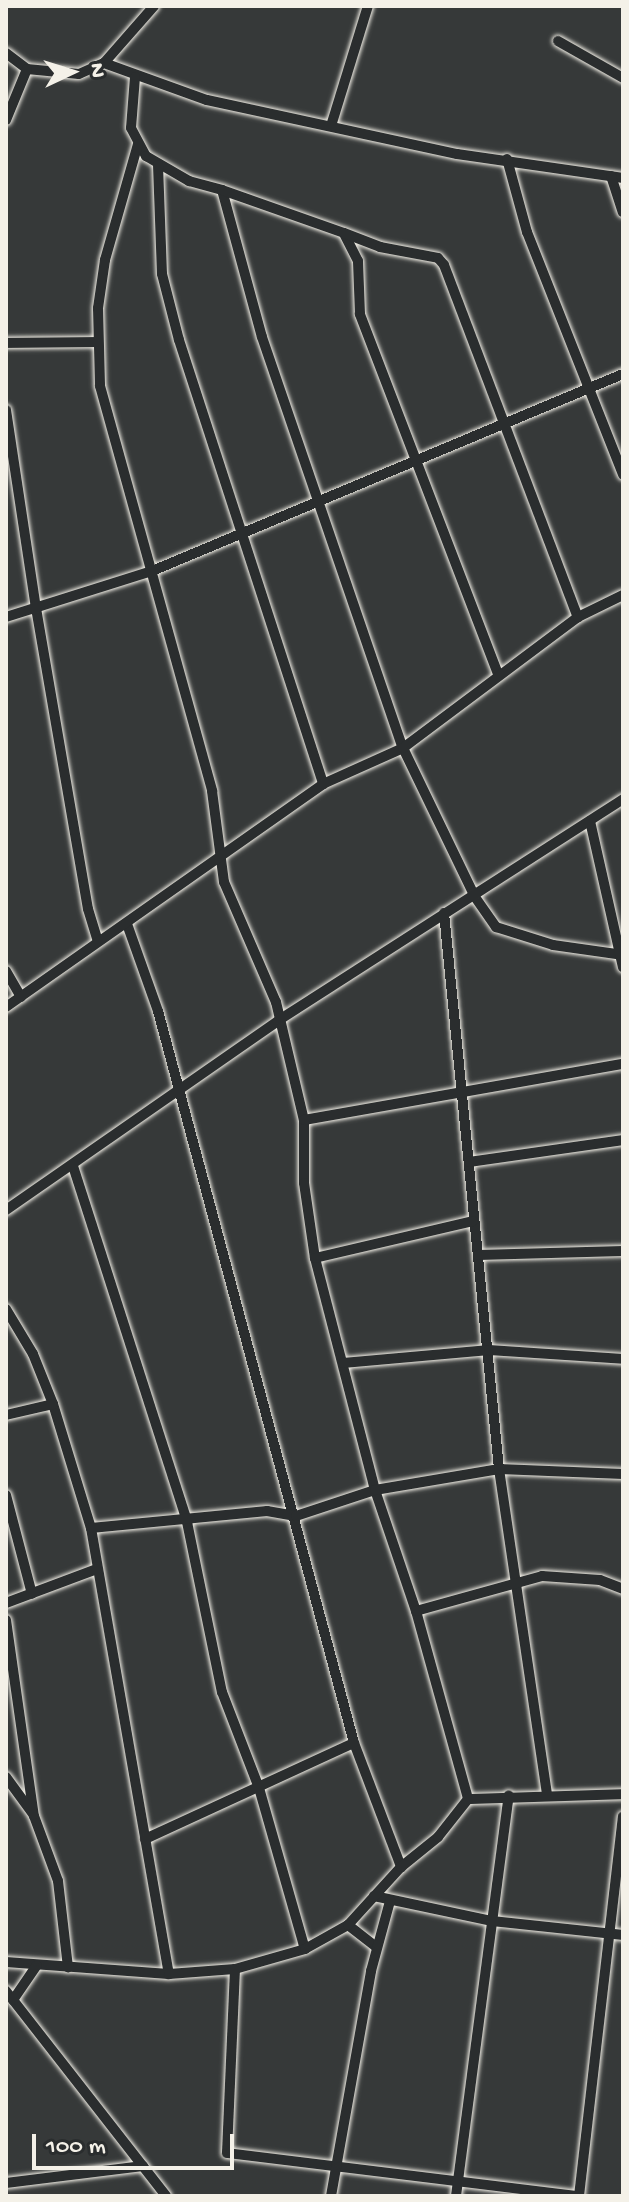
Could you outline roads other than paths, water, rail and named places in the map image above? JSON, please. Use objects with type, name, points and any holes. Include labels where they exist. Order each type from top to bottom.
[{"type":"street","points":[[6,53],[27,69],[79,74],[104,63],[154,6]]},
{"type":"street","points":[[331,126],[368,6]]},
{"type":"street","points":[[558,41],[623,78]]},
{"type":"street","points":[[104,63],[135,77],[207,100],[457,154],[623,178]]},
{"type":"street","points":[[6,120],[27,69]]},
{"type":"street","points":[[135,77],[131,128],[138,144],[158,165],[380,247],[438,258],[444,265],[502,427],[578,617]]},
{"type":"street","points":[[138,144],[105,260],[95,342],[100,386],[212,791],[224,882],[270,984],[304,1120],[304,1183],[315,1258],[375,1490],[416,1611],[468,1799]]},
{"type":"street","points":[[507,159],[527,232],[623,475]]},
{"type":"street","points":[[158,165],[162,274],[241,533],[323,784]]},
{"type":"street","points":[[611,176],[623,212]]},
{"type":"street","points":[[222,190],[262,337],[321,497],[403,748],[475,897],[496,927],[553,945],[622,955]]},
{"type":"street","points":[[344,233],[358,261],[360,314],[390,382],[414,459],[498,674]]},
{"type":"street","points":[[6,343],[95,342]]},
{"type":"street","points":[[6,617],[152,571],[321,497],[502,427],[623,374]]},
{"type":"street","points":[[6,410],[36,608],[88,909],[98,942]]},
{"type":"street","points":[[6,1007],[323,784],[403,748],[578,617],[623,595]]},
{"type":"street","points":[[6,1210],[180,1092],[279,1020],[444,913],[475,897],[623,799]]},
{"type":"street","points":[[590,821],[623,967]]},
{"type":"street","points":[[444,913],[499,1469],[547,1793]]},
{"type":"street","points":[[127,924],[158,1011],[296,1516],[354,1743],[401,1867]]},
{"type":"street","points":[[6,971],[21,997]]},
{"type":"street","points":[[304,1120],[463,1089],[623,1064]]},
{"type":"street","points":[[469,1162],[623,1140]]},
{"type":"street","points":[[73,1166],[187,1522],[222,1692],[259,1788],[305,1949]]},
{"type":"street","points":[[315,1258],[473,1221]]},
{"type":"street","points":[[478,1255],[623,1251]]},
{"type":"street","points":[[6,1309],[33,1354],[53,1404],[91,1528],[169,1974]]},
{"type":"street","points":[[343,1363],[489,1350],[623,1359]]},
{"type":"street","points":[[6,1415],[53,1404]]},
{"type":"street","points":[[91,1528],[187,1522],[267,1511],[296,1516],[375,1490],[499,1469],[623,1474]]},
{"type":"street","points":[[6,1495],[32,1594]]},
{"type":"street","points":[[6,1603],[97,1569]]},
{"type":"street","points":[[416,1611],[515,1583],[562,1575],[623,1589]]},
{"type":"street","points":[[6,1620],[34,1816],[58,1881],[68,1967]]},
{"type":"street","points":[[145,1839],[354,1743]]},
{"type":"street","points":[[6,1777],[34,1816]]},
{"type":"street","points":[[6,1962],[169,1974],[235,1969],[305,1949],[348,1925],[401,1867],[438,1837],[468,1799],[547,1793],[623,1794]]},
{"type":"street","points":[[456,2196],[509,1795]]},
{"type":"street","points":[[235,1969],[227,2153],[578,2196],[623,1817]]},
{"type":"street","points":[[374,1896],[492,1921],[623,1935]]},
{"type":"street","points":[[331,2196],[376,1947],[390,1901]]},
{"type":"street","points":[[348,1925],[376,1947]]},
{"type":"street","points":[[37,1965],[10,1995],[166,2196]]},
{"type":"street","points":[[6,2183],[143,2166]]}]
